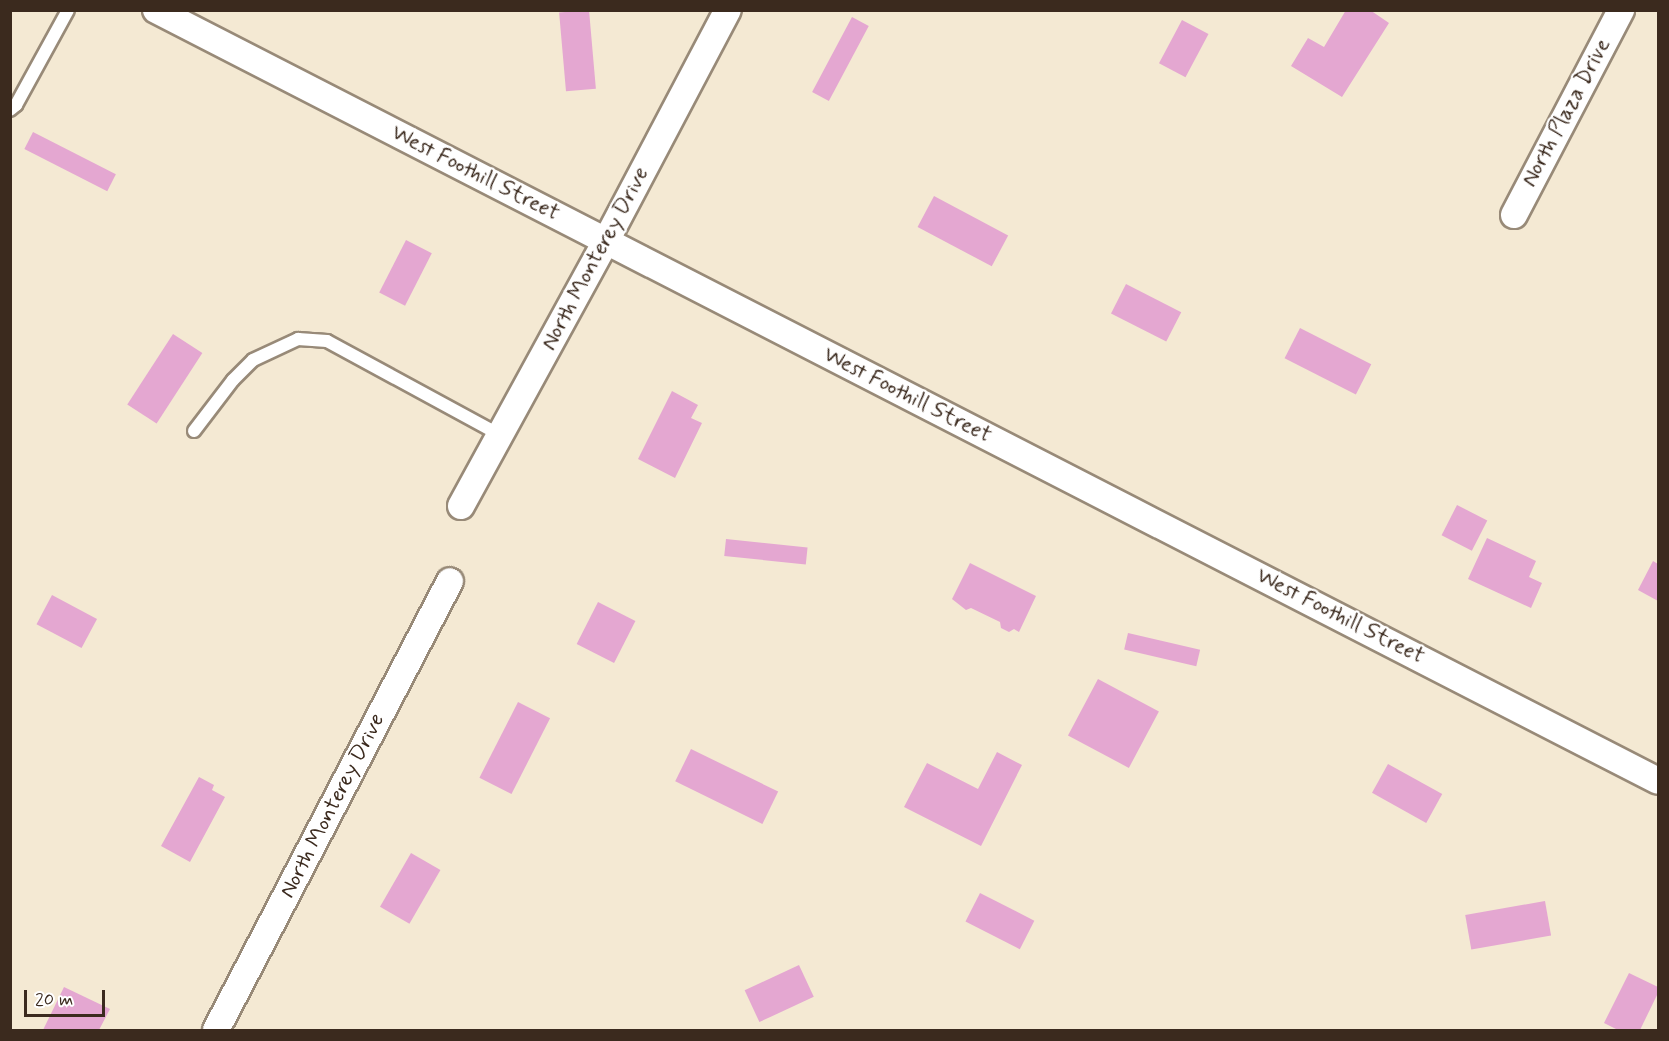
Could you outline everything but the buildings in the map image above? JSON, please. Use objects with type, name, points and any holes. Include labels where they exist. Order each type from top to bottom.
[{"type":"street","name":"West Foothill Street","points":[[156,10],[1659,780]]},
{"type":"street","name":"North Monterey Drive","points":[[461,506],[606,241],[728,10]]},
{"type":"street","name":"North Plaza Drive","points":[[1514,215],[1621,10]]},
{"type":"street","name":"North Monterey Drive","points":[[216,1030],[450,581]]},
{"type":"lane","points":[[10,110],[16,105],[68,10]]},
{"type":"lane","points":[[194,431],[233,380],[253,360],[298,339],[327,341],[500,435]]}]
